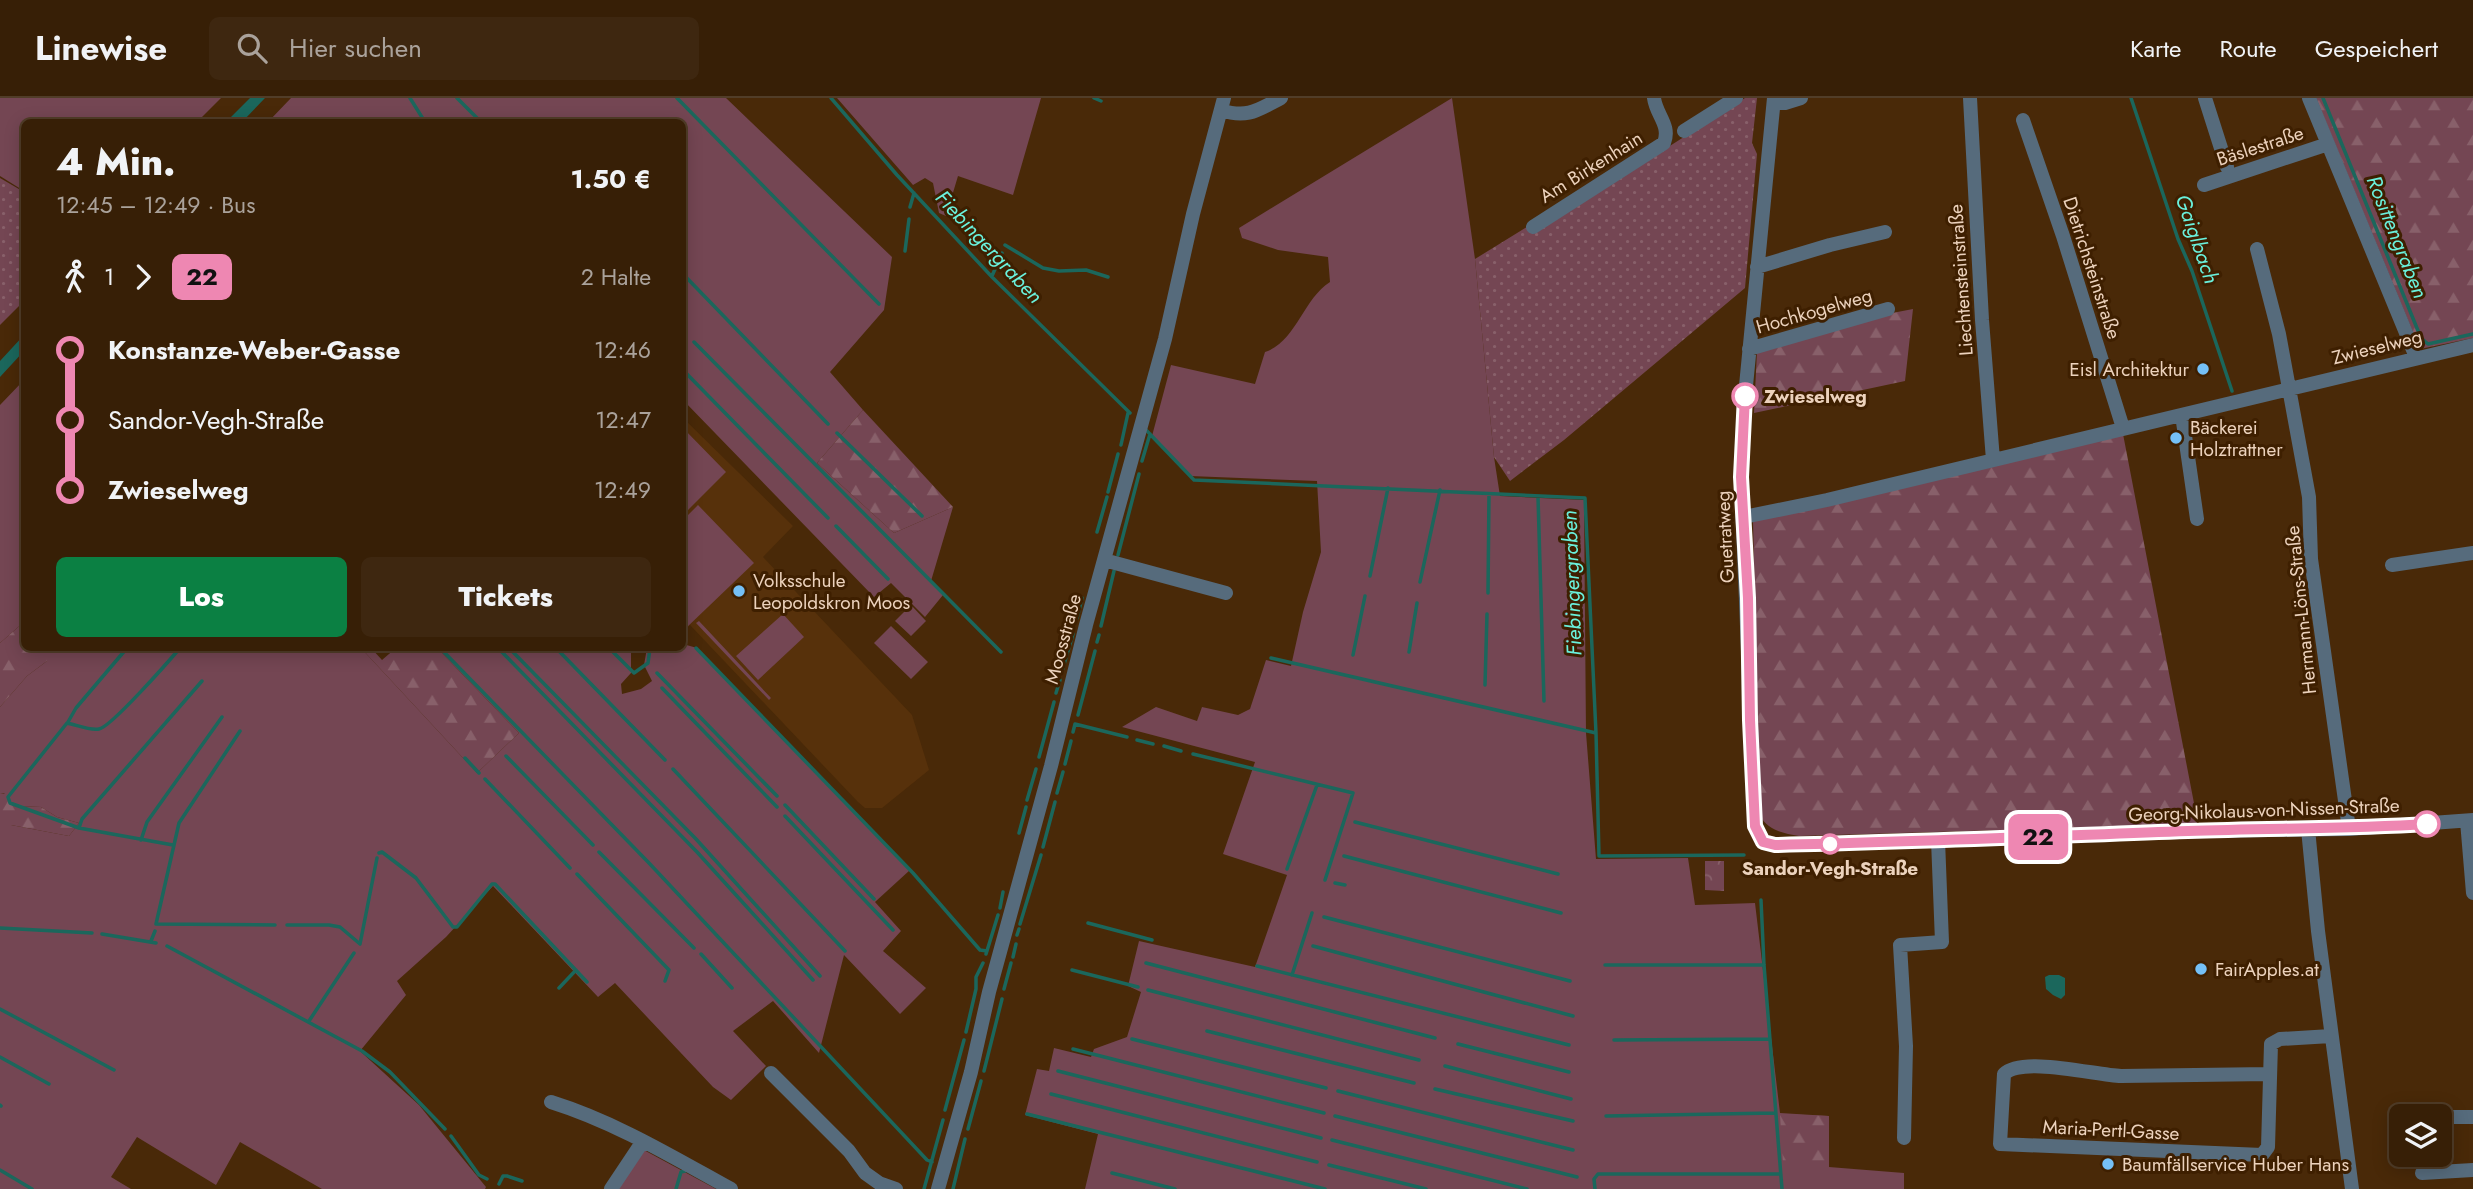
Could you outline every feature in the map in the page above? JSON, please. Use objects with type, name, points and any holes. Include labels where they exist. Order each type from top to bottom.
[{"type":"street","points":[[1222,104],[1243,115],[1280,98]]},
{"type":"street","name":"Am Birkenhain","points":[[1533,226],[1664,144],[1668,134],[1654,98]]},
{"type":"street","points":[[1684,131],[1736,98]]},
{"type":"street","name":"Guetratweg","points":[[1763,842],[1755,826],[1741,477],[1749,349],[1774,101],[1785,103],[1801,98]]},
{"type":"street","name":"Liechtensteinstraße","points":[[1970,98],[1982,320],[1993,460]]},
{"type":"street","name":"Bäslestraße","points":[[2205,98],[2227,167]]},
{"type":"street","points":[[2309,98],[2416,357]]},
{"type":"street","name":"Moosstraße","points":[[938,1189],[1104,560],[1165,340],[1193,214],[1222,104]]},
{"type":"street","name":"Dietrichsteinstraße","points":[[2023,120],[2063,236],[2123,428]]},
{"type":"street","name":"Bäslestraße","points":[[2204,185],[2328,144]]},
{"type":"street","points":[[1757,267],[1885,232]]},
{"type":"street","points":[[2257,249],[2290,388]]},
{"type":"street","name":"Hochkogelweg","points":[[1749,349],[1888,309]]},
{"type":"street","name":"Zwieselweg","points":[[1744,517],[1827,500],[2473,345]]},
{"type":"street","name":"Hermann-Löns-Straße","points":[[2290,388],[2309,497],[2311,559],[2349,829]]},
{"type":"street","points":[[2182,415],[2197,519]]},
{"type":"street","points":[[2392,565],[2473,553]]},
{"type":"street","points":[[1104,560],[1226,593]]},
{"type":"street","points":[[2470,821],[2473,893]]},
{"type":"street","name":"Georg-Nikolaus-von-Nissen-Straße","points":[[1763,842],[1775,845],[2349,829],[2470,821]]},
{"type":"street","points":[[2308,829],[2352,1189]]},
{"type":"street","points":[[1904,1138],[1906,1046],[1900,945],[1942,942],[1938,841]]},
{"type":"street","points":[[2269,1074],[2269,1050],[2275,1040],[2332,1036]]},
{"type":"street","name":"Maria-Pertl-Gasse","points":[[2056,1067],[2102,1076],[2269,1074],[2268,1147],[2262,1155],[2000,1144],[2004,1074],[2011,1068],[2056,1067]]},
{"type":"street","points":[[771,1073],[849,1151],[865,1173],[879,1183],[896,1189]]},
{"type":"street","points":[[551,1102],[581,1111],[731,1189]]},
{"type":"street","points":[[2452,1117],[2473,1116]]},
{"type":"street","points":[[611,1189],[643,1141]]},
{"type":"street","points":[[2422,1173],[2473,1170]]},
{"type":"shaded area","name":"Volksschule Leopoldskron Moos","points":[[686,421],[793,526],[763,557],[912,715],[929,770],[882,808],[865,808],[690,625],[686,630]]},
{"type":"green space","points":[[0,98],[221,98],[200,119],[21,119],[21,189],[0,176]]},
{"type":"green space","points":[[291,98],[726,98],[892,257],[884,310],[830,372],[863,410],[817,463],[894,533],[953,507],[931,581],[943,595],[925,617],[891,583],[874,597],[686,403],[686,119],[271,119]]},
{"type":"green space","points":[[837,98],[1041,98],[1013,195],[958,176],[946,216],[939,213],[933,183],[925,178],[913,185]]},
{"type":"green space","points":[[1452,98],[1475,259],[1500,496],[1584,500],[1586,733],[1596,859],[1688,858],[1695,905],[1755,903],[1780,1113],[1829,1116],[1829,1167],[1904,1173],[1904,1189],[1085,1189],[1098,1134],[1025,1115],[1037,1069],[1049,1071],[1054,1048],[1091,1057],[1094,1049],[1127,1037],[1141,992],[1128,986],[1139,941],[1255,967],[1287,875],[1223,854],[1255,762],[1122,727],[1156,707],[1197,721],[1202,707],[1238,715],[1250,709],[1266,660],[1291,666],[1303,612],[1321,552],[1317,481],[1190,476],[1152,436],[1171,365],[1255,384],[1265,352],[1284,339],[1321,289],[1330,282],[1328,257],[1278,250],[1242,238],[1239,228]]},
{"type":"green space","points":[[1745,98],[1757,98],[1752,143],[1757,154],[1745,288],[1564,440],[1510,481],[1494,457],[1475,259],[1530,225],[1535,232]]},
{"type":"green space","points":[[2316,98],[2473,98],[2473,338],[2420,349]]},
{"type":"green space","points":[[0,178],[21,190],[21,304],[0,325]]},
{"type":"green space","points":[[1913,309],[1905,381],[1754,413],[1757,351],[1882,315]]},
{"type":"green space","points":[[21,383],[21,625],[0,643],[0,405]]},
{"type":"green space","points":[[863,410],[953,507],[894,533],[817,463]]},
{"type":"green space","points":[[686,431],[726,472],[686,512]]},
{"type":"green space","points":[[2123,434],[2198,824],[1799,836],[1768,825],[1760,816],[1753,521]]},
{"type":"green space","points":[[698,505],[754,563],[686,628],[686,517]]},
{"type":"green space","points":[[911,605],[926,621],[911,636],[895,621]]},
{"type":"green space","points":[[783,614],[804,637],[758,680],[736,656]]},
{"type":"green space","points":[[699,621],[771,698],[769,700],[696,623]]},
{"type":"green space","points":[[21,625],[21,651],[47,651],[47,661],[27,676],[0,707],[0,643]]},
{"type":"green space","points":[[891,626],[928,662],[911,679],[874,643]]},
{"type":"green space","points":[[686,645],[697,648],[910,870],[875,902],[901,931],[883,951],[926,988],[900,1014],[844,955],[819,1053],[773,1001],[733,1031],[766,1066],[731,1100],[713,1087],[615,983],[598,997],[493,886],[446,937],[397,981],[406,995],[360,1051],[419,1105],[485,1189],[322,1189],[240,1142],[216,1185],[137,1137],[111,1177],[131,1189],[0,1189],[0,825],[69,836],[79,823],[57,817],[41,807],[19,806],[12,803],[4,793],[0,793],[0,707],[27,676],[47,661],[47,651],[364,651],[477,773],[519,733],[440,651],[631,651],[631,673],[621,684],[622,694],[641,689],[652,681],[644,665],[646,651],[686,651]]},
{"type":"green space","points":[[364,651],[374,651],[382,660],[392,651],[440,651],[519,733],[477,773]]},
{"type":"green space","points":[[0,793],[14,795],[12,802],[19,806],[41,807],[57,817],[79,823],[69,836],[0,825]]},
{"type":"green space","points":[[1705,861],[1724,861],[1724,891],[1705,890]]},
{"type":"green space","points":[[1780,1114],[1829,1116],[1829,1167],[1783,1164]]},
{"type":"green space","points":[[642,1149],[716,1189],[613,1189]]},
{"type":"water","points":[[250,98],[265,98],[245,119],[229,119]]},
{"type":"water","points":[[21,338],[21,354],[0,377],[0,361]]},
{"type":"water","points":[[2049,975],[2065,978],[2065,995],[2061,999],[2046,989],[2045,977]]},
{"type":"waterway","points":[[410,98],[423,119]]},
{"type":"waterway","points":[[457,98],[478,119]]},
{"type":"waterway","points":[[677,98],[879,304]]},
{"type":"waterway","name":"Fiebingergraben","points":[[831,98],[897,175],[992,277],[1130,413]]},
{"type":"waterway","points":[[1094,98],[1101,101]]},
{"type":"waterway","name":"Gaiglbach","points":[[2131,98],[2232,391]]},
{"type":"waterway","name":"Rosittengraben","points":[[2323,98],[2421,338],[2428,344],[2473,334]]},
{"type":"waterway","points":[[910,207],[914,193]]},
{"type":"waterway","points":[[905,251],[909,219]]},
{"type":"waterway","points":[[1005,245],[1043,268],[1059,271],[1086,270],[1108,277]]},
{"type":"waterway","points":[[992,276],[1002,253]]},
{"type":"waterway","points":[[686,277],[828,424]]},
{"type":"waterway","points":[[694,342],[1001,652]]},
{"type":"waterway","points":[[686,373],[828,518]]},
{"type":"waterway","points":[[1121,445],[1128,413]]},
{"type":"waterway","name":"Fiebingergraben","points":[[1146,430],[1194,480],[1585,498],[1599,856],[1744,855]]},
{"type":"waterway","points":[[837,433],[922,516]]},
{"type":"waterway","points":[[1142,461],[1150,434]]},
{"type":"waterway","points":[[1108,492],[1118,454]]},
{"type":"waterway","points":[[1118,555],[1139,474]]},
{"type":"waterway","points":[[1370,576],[1388,488]]},
{"type":"waterway","points":[[1420,582],[1440,490]]},
{"type":"waterway","points":[[1488,593],[1489,494]]},
{"type":"waterway","points":[[1097,532],[1107,497]]},
{"type":"waterway","points":[[1538,497],[1544,701]]},
{"type":"waterway","points":[[836,526],[888,579]]},
{"type":"waterway","points":[[1101,626],[1114,571]]},
{"type":"waterway","points":[[1353,655],[1365,596]]},
{"type":"waterway","points":[[1077,618],[1082,598]]},
{"type":"waterway","points":[[1409,652],[1417,603]]},
{"type":"waterway","points":[[1485,685],[1487,614]]},
{"type":"waterway","points":[[1062,671],[1073,634]]},
{"type":"waterway","points":[[1097,642],[1099,635]]},
{"type":"waterway","points":[[696,648],[913,873],[980,950],[987,951]]},
{"type":"waterway","points":[[68,722],[76,708],[124,651]]},
{"type":"waterway","points":[[173,845],[79,828],[10,803],[8,797],[67,723],[99,729],[140,693],[177,651]]},
{"type":"waterway","points":[[443,651],[649,863],[927,1160],[932,1162]]},
{"type":"waterway","points":[[501,651],[697,852],[813,980]]},
{"type":"waterway","points":[[512,651],[696,839],[820,976]]},
{"type":"waterway","points":[[559,651],[665,760]]},
{"type":"waterway","points":[[612,651],[634,673],[648,663],[650,651]]},
{"type":"waterway","points":[[1078,715],[1095,651]]},
{"type":"waterway","points":[[1271,658],[1596,733]]},
{"type":"waterway","points":[[657,673],[777,796]]},
{"type":"waterway","points":[[1056,693],[1060,680]]},
{"type":"waterway","points":[[79,828],[82,819],[202,681]]},
{"type":"waterway","points":[[662,688],[777,807]]},
{"type":"waterway","points":[[1039,757],[1054,702]]},
{"type":"waterway","points":[[141,840],[147,822],[222,717]]},
{"type":"waterway","points":[[1073,732],[1075,724],[1127,737]]},
{"type":"waterway","points":[[240,731],[179,823],[156,924],[275,925]]},
{"type":"waterway","points":[[1137,740],[1153,744]]},
{"type":"waterway","points":[[1065,764],[1071,741]]},
{"type":"waterway","points":[[1164,746],[1181,751]]},
{"type":"waterway","points":[[1193,754],[1353,793],[1325,880]]},
{"type":"waterway","points":[[506,756],[593,845]]},
{"type":"waterway","points":[[465,758],[479,773]]},
{"type":"waterway","points":[[673,769],[845,951]]},
{"type":"waterway","points":[[1027,800],[1036,769]]},
{"type":"waterway","points":[[1057,793],[1063,772]]},
{"type":"waterway","points":[[485,779],[570,868]]},
{"type":"waterway","points":[[1287,869],[1317,785]]},
{"type":"waterway","points":[[1043,847],[1055,802]]},
{"type":"waterway","points":[[785,805],[874,899]]},
{"type":"waterway","points":[[1019,833],[1026,807]]},
{"type":"waterway","points":[[785,816],[893,930]]},
{"type":"waterway","points":[[1355,822],[1558,874]]},
{"type":"waterway","points":[[379,853],[382,852],[416,878],[453,927],[457,927],[492,884],[495,884],[587,982]]},
{"type":"waterway","points":[[599,852],[694,948]]},
{"type":"waterway","points":[[1020,924],[1041,855]]},
{"type":"waterway","points":[[1344,856],[1561,913]]},
{"type":"waterway","points":[[287,925],[340,927],[360,944],[377,858]]},
{"type":"waterway","points":[[577,874],[669,970],[665,981]]},
{"type":"waterway","points":[[1335,883],[1345,885]]},
{"type":"waterway","points":[[1000,908],[1003,892]]},
{"type":"waterway","name":"Fiebingergraben","points":[[1761,900],[1782,1189]]},
{"type":"waterway","points":[[1292,975],[1312,913]]},
{"type":"waterway","points":[[986,954],[998,915]]},
{"type":"waterway","points":[[1324,917],[1570,981]]},
{"type":"waterway","points":[[1088,923],[1152,940]]},
{"type":"waterway","points":[[0,928],[92,933]]},
{"type":"waterway","points":[[1017,935],[1019,929]]},
{"type":"waterway","points":[[151,941],[155,931]]},
{"type":"waterway","points":[[102,934],[156,943]]},
{"type":"waterway","points":[[1013,957],[1016,944]]},
{"type":"waterway","points":[[167,946],[362,1051],[390,1072],[445,1129]]},
{"type":"waterway","points":[[1313,946],[1573,1016]]},
{"type":"waterway","points":[[309,1021],[354,953]]},
{"type":"waterway","points":[[701,954],[732,988]]},
{"type":"waterway","points":[[966,1032],[976,989],[976,977],[983,963]]},
{"type":"waterway","points":[[1004,989],[1011,963]]},
{"type":"waterway","points":[[1146,963],[1435,1038]]},
{"type":"waterway","points":[[1605,965],[1764,965]]},
{"type":"waterway","points":[[1257,966],[1569,1045]]},
{"type":"waterway","points":[[559,988],[576,970]]},
{"type":"waterway","points":[[1072,970],[1138,987]]},
{"type":"waterway","points":[[1148,990],[1419,1060]]},
{"type":"waterway","points":[[984,1071],[1002,999]]},
{"type":"waterway","points":[[0,1009],[114,1070]]},
{"type":"waterway","points":[[1207,1031],[1414,1083]]},
{"type":"waterway","points":[[1132,1039],[1326,1088]]},
{"type":"waterway","points":[[1614,1040],[1769,1039]]},
{"type":"waterway","points":[[945,1110],[964,1040]]},
{"type":"waterway","points":[[1458,1044],[1569,1072]]},
{"type":"waterway","points":[[1073,1049],[1324,1113]]},
{"type":"waterway","points":[[0,1057],[49,1084]]},
{"type":"waterway","points":[[1445,1066],[1571,1099]]},
{"type":"waterway","points":[[1058,1071],[1321,1138]]},
{"type":"waterway","points":[[968,1129],[981,1081]]},
{"type":"waterway","points":[[1435,1089],[1573,1121]]},
{"type":"waterway","points":[[1338,1091],[1573,1150]]},
{"type":"waterway","points":[[1051,1094],[1317,1162]]},
{"type":"waterway","points":[[1606,1116],[1775,1113]]},
{"type":"waterway","points":[[1027,1114],[1325,1189]]},
{"type":"waterway","points":[[1335,1116],[1577,1177]]},
{"type":"waterway","points":[[924,1189],[943,1120]]},
{"type":"waterway","points":[[451,1136],[479,1175],[487,1179]]},
{"type":"waterway","points":[[953,1189],[965,1139]]},
{"type":"waterway","points":[[1332,1140],[1527,1189]]},
{"type":"waterway","points":[[1329,1165],[1426,1189]]},
{"type":"waterway","points":[[0,1170],[32,1189]]},
{"type":"waterway","points":[[676,1189],[681,1172],[685,1171]]},
{"type":"waterway","points":[[1112,1173],[1175,1189]]},
{"type":"waterway","points":[[1595,1189],[1594,1179],[1598,1174],[1781,1174]]},
{"type":"waterway","points":[[499,1184],[503,1176],[522,1181]]},
{"type":"bus line","name":"22","points":[[1745,396],[1741,477],[1748,598],[1750,720],[1755,826],[1763,842],[1775,845],[1894,842],[2203,831],[2349,829],[2427,824]]},
{"type":"place","name":"Eisl Architektur","points":[[2203,369]]},
{"type":"place","name":"Zwieselweg","points":[[1745,396]]},
{"type":"place","name":"Bäckerei Holztrattner","points":[[2176,438]]},
{"type":"place","name":"Volksschule Leopoldskron Moos","points":[[739,591]]},
{"type":"place","name":"Sandor-Vegh-Straße","points":[[1830,844]]},
{"type":"place","name":"FairApples.at","points":[[2201,969]]},
{"type":"place","name":"Baumfällservice Huber Hans","points":[[2108,1164]]}]
